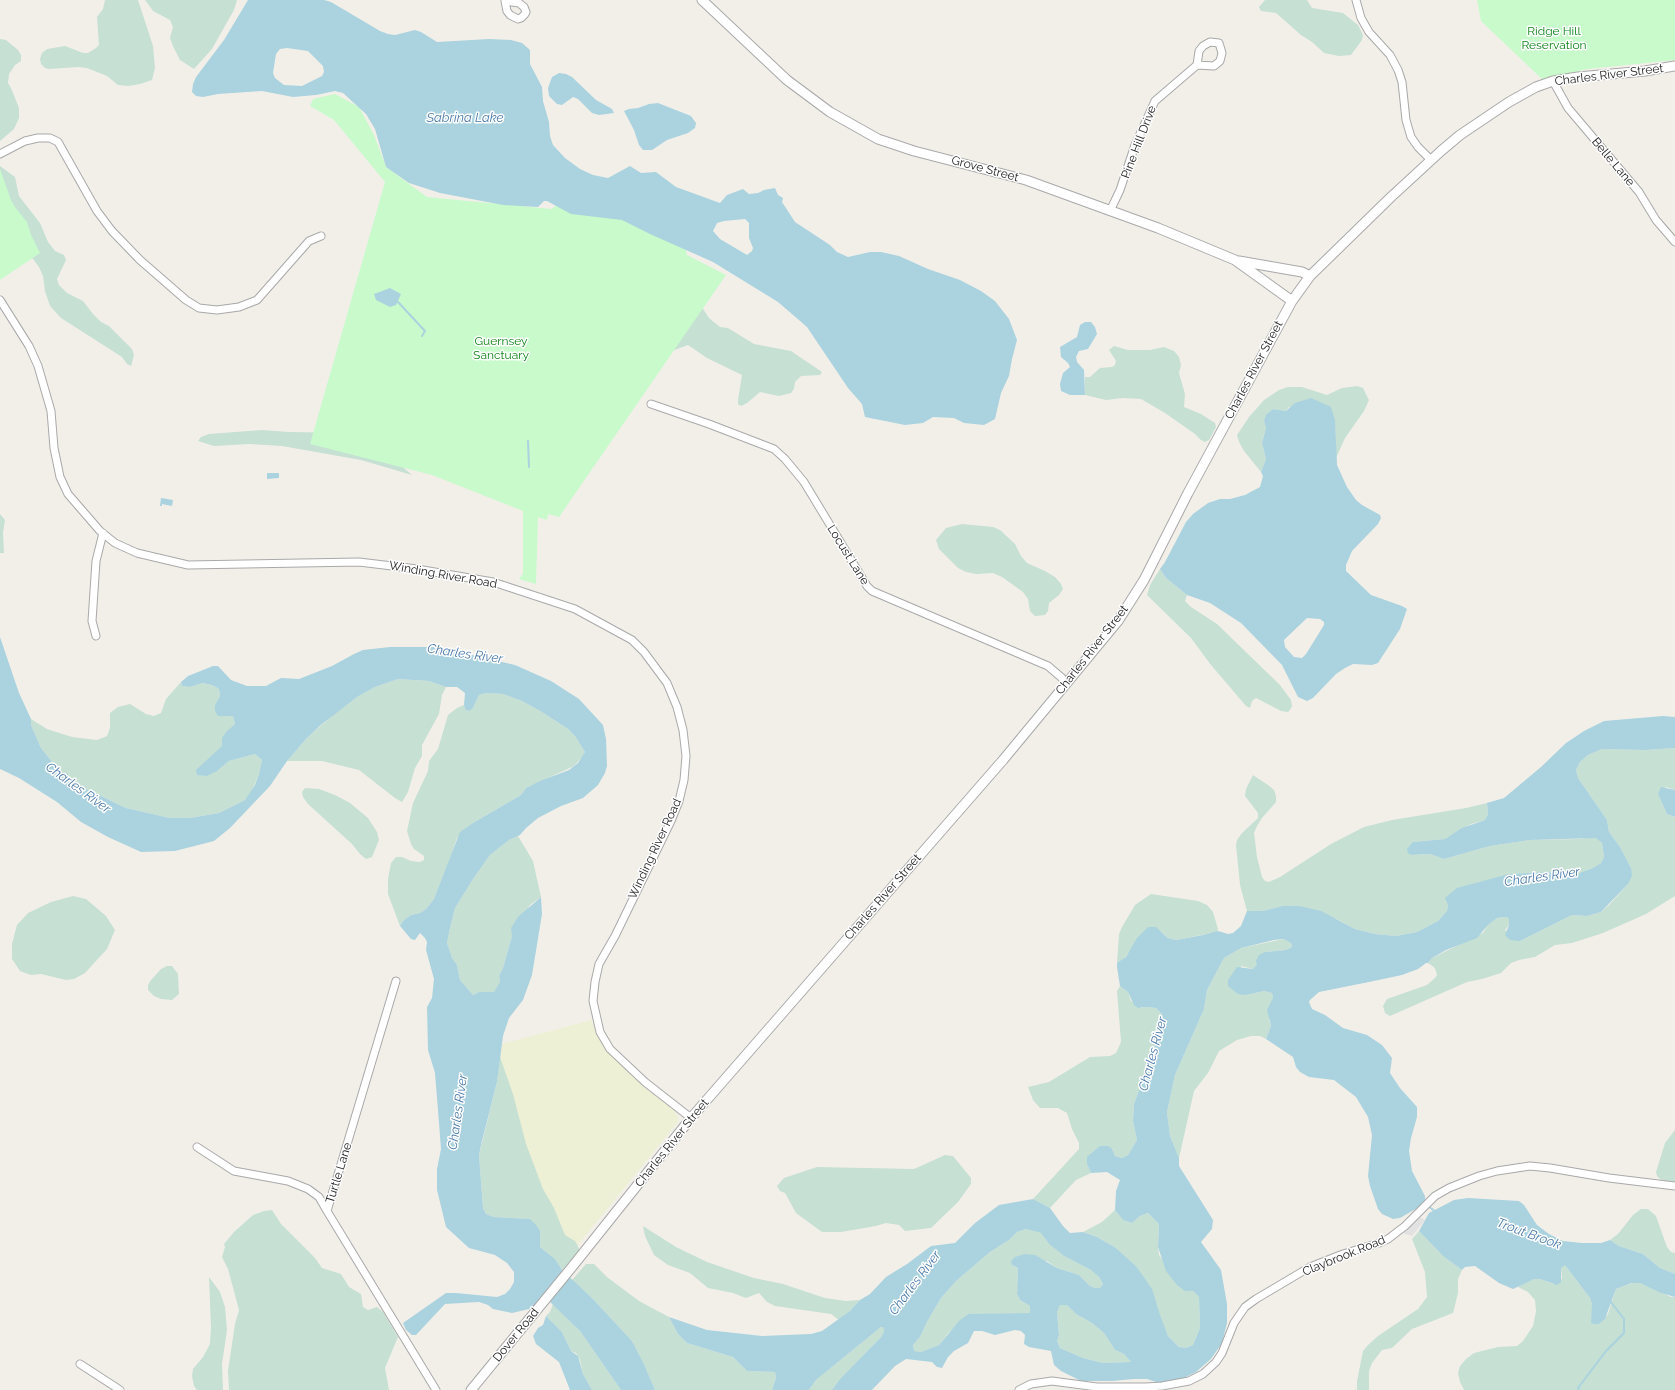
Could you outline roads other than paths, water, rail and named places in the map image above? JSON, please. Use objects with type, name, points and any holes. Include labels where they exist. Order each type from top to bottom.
[{"type":"street","name":"Grove Street","points":[[702,0],[787,80],[830,112],[878,139],[914,151],[1026,180],[1158,228],[1236,260],[1292,301]]},
{"type":"street","points":[[1356,0],[1361,18],[1369,32],[1390,56],[1398,70],[1402,82],[1406,120],[1410,137],[1431,160]]},
{"type":"street","name":"Pine Hill Drive","points":[[1110,211],[1120,190],[1135,145],[1155,101],[1197,65]]},
{"type":"street","name":"Charles River Street","points":[[562,1279],[691,1118],[1003,760],[1118,621],[1144,580],[1185,499],[1292,301],[1310,276],[1431,160],[1460,135],[1509,102],[1536,87],[1553,81],[1645,71],[1675,66]]},
{"type":"street","name":"Belle Lane","points":[[1553,81],[1568,108],[1639,192],[1655,218],[1675,242]]},
{"type":"street","points":[[0,154],[25,141],[38,138],[50,138],[58,142],[97,210],[112,231],[140,260],[186,300],[199,308],[217,310],[239,307],[257,300],[309,241],[321,236]]},
{"type":"street","points":[[1236,260],[1302,272],[1310,276]]},
{"type":"street","name":"Winding River Road","points":[[0,300],[29,346],[38,366],[51,411],[54,448],[60,477],[68,494],[103,533],[115,543],[137,553],[188,565],[359,562],[417,569],[493,582],[576,609],[626,637],[644,652],[667,683],[677,707],[683,730],[686,756],[684,780],[679,801],[671,821],[615,936],[599,964],[593,1001],[600,1032],[610,1049],[645,1082],[691,1118]]},
{"type":"street","name":"Locust Lane","points":[[651,404],[774,449],[785,459],[804,482],[867,586],[872,591],[1048,666],[1062,678],[1066,685]]},
{"type":"street","points":[[96,636],[92,621],[95,573],[96,561],[103,533]]},
{"type":"street","name":"Turtle Lane","points":[[396,981],[327,1211],[436,1390]]},
{"type":"street","points":[[197,1147],[234,1171],[288,1182],[308,1188],[319,1197],[327,1211]]},
{"type":"street","name":"Claybrook Road","points":[[1019,1390],[1031,1384],[1040,1382],[1058,1382],[1097,1387],[1146,1387],[1162,1386],[1189,1381],[1203,1374],[1216,1362],[1222,1353],[1234,1323],[1245,1307],[1266,1292],[1310,1267],[1388,1239],[1405,1226],[1426,1204],[1449,1188],[1462,1182],[1497,1171],[1530,1166],[1675,1186]]},
{"type":"street","name":"Dover Road","points":[[471,1390],[562,1279]]},
{"type":"street","points":[[80,1364],[120,1390]]},
{"type":"water","name":"Sabrina Lake","points":[[248,0],[324,0],[331,2],[380,31],[388,34],[395,35],[415,30],[437,42],[489,39],[511,40],[522,43],[530,50],[530,64],[542,87],[543,101],[553,145],[565,158],[580,169],[593,175],[608,178],[630,166],[641,173],[656,172],[676,187],[720,203],[727,195],[743,189],[749,194],[775,188],[778,195],[783,198],[782,202],[795,222],[830,245],[837,252],[848,257],[870,252],[881,252],[899,256],[928,269],[960,280],[981,291],[995,301],[1009,319],[1017,340],[1009,376],[1001,393],[995,419],[984,425],[964,423],[954,418],[933,417],[923,423],[905,425],[865,417],[862,404],[848,388],[807,327],[778,302],[713,262],[622,220],[571,214],[547,201],[544,201],[538,207],[503,205],[440,193],[409,183],[386,167],[375,129],[366,114],[343,93],[335,91],[316,95],[293,97],[262,91],[218,94],[203,97],[196,96],[192,92],[196,77],[224,40]],"holes":[[[287,48],[308,51],[323,66],[324,72],[322,76],[302,86],[284,85],[275,78],[273,73],[276,54],[280,49]],[[745,219],[749,223],[749,238],[753,248],[747,255],[720,239],[713,231],[717,223]]]},
{"type":"water","points":[[559,73],[572,77],[596,100],[612,109],[614,113],[599,115],[592,113],[578,99],[573,97],[562,105],[557,104],[549,96],[548,88],[552,77]]},
{"type":"water","points":[[658,103],[691,116],[696,123],[695,128],[688,133],[667,140],[652,150],[643,150],[639,145],[634,130],[624,111]]},
{"type":"water","points":[[390,288],[401,294],[396,305],[390,307],[376,300],[374,294]]},
{"type":"water","points":[[1085,322],[1091,322],[1095,327],[1097,334],[1088,349],[1079,351],[1076,357],[1077,362],[1084,370],[1085,395],[1070,395],[1061,391],[1060,384],[1063,373],[1070,367],[1061,357],[1060,347],[1077,337],[1080,325]]},
{"type":"water","points":[[1311,398],[1331,407],[1335,420],[1337,465],[1347,487],[1356,500],[1380,515],[1381,518],[1378,524],[1352,551],[1346,565],[1346,571],[1371,595],[1407,609],[1400,629],[1378,663],[1372,665],[1353,664],[1345,668],[1336,674],[1313,698],[1307,701],[1298,697],[1282,665],[1241,623],[1210,603],[1187,595],[1166,578],[1160,569],[1186,522],[1193,514],[1208,503],[1220,499],[1230,499],[1245,495],[1260,487],[1263,476],[1261,472],[1266,459],[1262,443],[1266,428],[1264,421],[1266,415],[1273,409],[1286,411],[1295,403]],"holes":[[[1307,618],[1320,619],[1324,622],[1324,625],[1306,654],[1302,658],[1294,657],[1285,647],[1284,640]]]},
{"type":"water","points":[[267,473],[279,473],[279,478],[267,479]]},
{"type":"water","points":[[161,498],[173,500],[172,506],[162,504],[162,506],[160,506]]},
{"type":"water","name":"Charles River","points":[[0,637],[19,693],[31,719],[31,725],[41,748],[56,767],[80,786],[126,808],[170,818],[190,818],[219,813],[245,800],[255,785],[259,774],[262,760],[255,754],[229,761],[217,771],[207,776],[197,775],[196,770],[222,746],[222,738],[235,724],[233,716],[218,716],[215,711],[215,705],[220,696],[219,689],[212,685],[202,683],[190,687],[182,686],[181,682],[188,676],[213,666],[218,666],[231,680],[247,686],[266,686],[281,678],[299,679],[332,666],[363,650],[390,647],[437,647],[515,665],[551,681],[579,699],[603,725],[606,739],[607,766],[598,785],[583,798],[561,806],[538,818],[520,835],[509,840],[490,855],[455,908],[447,943],[452,958],[457,965],[460,980],[473,995],[479,992],[494,992],[500,982],[499,976],[503,968],[512,936],[511,928],[518,917],[541,897],[542,914],[532,975],[523,1000],[509,1018],[503,1036],[497,1082],[479,1155],[483,1208],[486,1214],[494,1217],[530,1219],[536,1225],[540,1231],[540,1247],[555,1259],[562,1270],[593,1299],[632,1341],[655,1390],[621,1390],[580,1331],[547,1299],[529,1309],[512,1313],[493,1309],[488,1305],[479,1302],[445,1304],[416,1335],[412,1335],[406,1330],[403,1323],[446,1293],[497,1297],[505,1294],[514,1282],[514,1272],[507,1263],[495,1255],[469,1248],[446,1227],[437,1190],[437,1169],[441,1149],[435,1073],[428,1050],[427,1007],[432,998],[434,979],[426,950],[427,942],[425,938],[420,933],[415,940],[411,939],[400,926],[404,920],[411,915],[420,913],[426,909],[434,899],[460,832],[521,795],[526,788],[569,770],[578,763],[585,752],[575,736],[568,729],[542,712],[522,701],[503,694],[486,693],[479,695],[473,708],[469,711],[465,709],[464,705],[465,693],[457,687],[446,687],[429,681],[398,679],[375,687],[357,697],[322,724],[306,739],[287,761],[270,786],[230,828],[214,841],[175,851],[141,852],[108,837],[81,822],[57,802],[19,778],[0,769]]},
{"type":"water","name":"Charles River","points":[[1663,716],[1675,717],[1675,748],[1646,750],[1602,749],[1588,755],[1580,762],[1576,770],[1578,778],[1607,820],[1609,832],[1620,847],[1631,868],[1632,876],[1628,884],[1601,912],[1587,916],[1572,915],[1520,941],[1510,940],[1505,935],[1509,925],[1509,918],[1497,918],[1488,925],[1477,938],[1446,950],[1432,958],[1428,963],[1418,969],[1402,975],[1319,992],[1309,1002],[1312,1009],[1325,1015],[1343,1028],[1367,1035],[1382,1045],[1392,1058],[1390,1073],[1400,1088],[1417,1107],[1417,1117],[1409,1151],[1412,1171],[1425,1196],[1425,1201],[1421,1206],[1400,1218],[1393,1219],[1382,1214],[1378,1209],[1368,1176],[1372,1135],[1368,1117],[1356,1097],[1334,1080],[1309,1077],[1300,1072],[1296,1067],[1293,1057],[1266,1039],[1271,1026],[1267,1010],[1273,998],[1272,993],[1264,991],[1246,995],[1238,994],[1228,986],[1228,980],[1237,967],[1253,969],[1257,965],[1256,961],[1259,955],[1265,952],[1286,950],[1292,947],[1292,944],[1284,939],[1274,940],[1241,948],[1224,958],[1207,990],[1204,1009],[1175,1075],[1167,1112],[1170,1136],[1179,1158],[1179,1166],[1213,1220],[1212,1229],[1201,1242],[1221,1270],[1227,1304],[1227,1323],[1222,1343],[1211,1359],[1196,1372],[1178,1381],[1159,1383],[1147,1379],[1081,1381],[1061,1371],[1054,1365],[1051,1351],[1029,1347],[1024,1344],[1025,1335],[1021,1331],[1015,1330],[995,1335],[982,1331],[974,1331],[968,1343],[954,1351],[948,1357],[942,1368],[937,1367],[932,1362],[906,1359],[895,1366],[872,1390],[832,1390],[840,1379],[881,1337],[884,1332],[884,1328],[881,1327],[816,1380],[809,1390],[772,1390],[776,1378],[775,1372],[747,1371],[733,1357],[687,1343],[678,1334],[669,1317],[707,1330],[762,1336],[811,1334],[822,1331],[850,1311],[860,1300],[870,1294],[886,1277],[907,1264],[931,1246],[955,1243],[975,1223],[999,1205],[1033,1199],[1050,1208],[1070,1233],[1083,1232],[1097,1237],[1116,1248],[1136,1266],[1152,1289],[1168,1336],[1179,1347],[1186,1348],[1193,1345],[1200,1328],[1199,1297],[1193,1291],[1185,1291],[1177,1285],[1166,1271],[1158,1247],[1159,1224],[1148,1213],[1140,1216],[1132,1223],[1123,1220],[1115,1210],[1116,1191],[1120,1180],[1107,1172],[1091,1173],[1087,1164],[1087,1157],[1100,1146],[1108,1146],[1112,1149],[1115,1156],[1122,1158],[1128,1155],[1137,1140],[1133,1121],[1134,1104],[1163,1020],[1162,1014],[1156,1008],[1138,1008],[1134,1005],[1128,992],[1120,986],[1117,963],[1126,957],[1137,938],[1148,927],[1156,927],[1168,938],[1176,940],[1218,931],[1228,934],[1233,933],[1241,926],[1247,911],[1263,911],[1282,906],[1299,906],[1321,911],[1355,929],[1375,934],[1396,936],[1417,932],[1438,921],[1447,911],[1448,905],[1445,898],[1457,888],[1509,874],[1546,872],[1574,875],[1593,868],[1601,863],[1604,857],[1602,843],[1596,838],[1530,840],[1490,846],[1444,859],[1430,854],[1411,855],[1408,853],[1407,849],[1413,842],[1445,839],[1462,828],[1485,820],[1488,814],[1487,803],[1504,798],[1541,767],[1566,743],[1584,731],[1604,721]],"holes":[[[1026,1229],[1041,1233],[1049,1244],[1064,1256],[1091,1270],[1099,1277],[1103,1284],[1100,1288],[1090,1286],[1079,1275],[1057,1268],[1035,1255],[1025,1254],[1015,1257],[1011,1261],[1012,1265],[1018,1268],[1017,1294],[1020,1300],[1030,1306],[1030,1313],[969,1314],[960,1320],[939,1345],[921,1352],[914,1351],[913,1345],[920,1337],[941,1298],[956,1281],[990,1252],[1009,1240],[1017,1232]],[[1060,1305],[1067,1305],[1076,1314],[1092,1323],[1104,1333],[1115,1350],[1124,1354],[1131,1362],[1103,1363],[1083,1358],[1060,1348],[1057,1341],[1059,1335],[1057,1312]]]},
{"type":"water","points":[[1661,787],[1675,790],[1675,817],[1667,814],[1658,794]]},
{"type":"water","points":[[1468,1198],[1519,1201],[1524,1205],[1537,1225],[1549,1234],[1563,1241],[1601,1243],[1610,1240],[1619,1246],[1643,1254],[1660,1268],[1675,1274],[1675,1297],[1661,1293],[1640,1283],[1632,1283],[1616,1289],[1605,1319],[1599,1324],[1594,1324],[1591,1323],[1592,1304],[1590,1298],[1565,1265],[1561,1268],[1561,1282],[1557,1285],[1540,1279],[1534,1279],[1513,1289],[1499,1283],[1475,1266],[1465,1267],[1462,1270],[1443,1256],[1419,1231],[1429,1213],[1454,1200]]},
{"type":"water","points":[[546,1316],[562,1332],[571,1351],[578,1356],[583,1374],[592,1390],[570,1390],[559,1362],[536,1344],[533,1336],[538,1328],[543,1325]]},
{"type":"waterway","points":[[398,302],[425,331],[422,336]]},
{"type":"waterway","points":[[528,441],[529,467]]},
{"type":"waterway","name":"Trout Brook","points":[[1428,1206],[1436,1212]]},
{"type":"waterway","name":"Trout Brook","points":[[1579,1390],[1578,1388],[1606,1351],[1624,1333],[1624,1319],[1610,1301]]},
{"type":"park label","name":"Ridge Hill Reservation","points":[[1554,38]]},
{"type":"park label","name":"Guernsey Sanctuary","points":[[501,348]]}]
